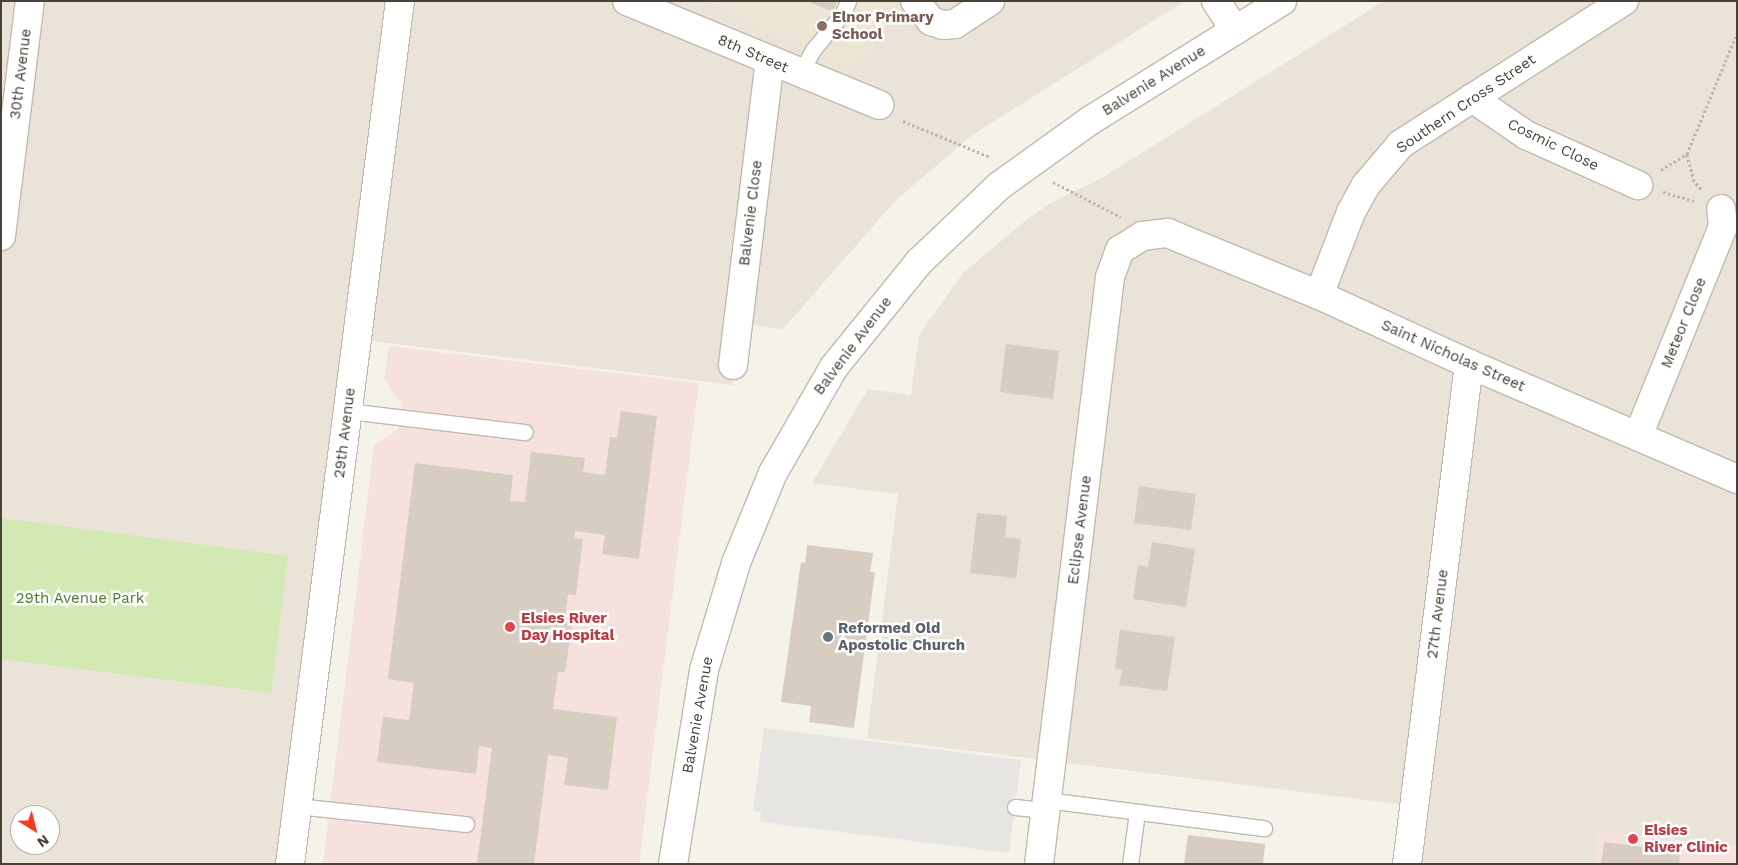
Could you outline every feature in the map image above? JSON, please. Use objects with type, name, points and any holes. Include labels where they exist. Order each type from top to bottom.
[{"type":"street","name":"30th Avenue","points":[[1,236],[30,1]]},
{"type":"street","name":"29th Avenue","points":[[290,864],[400,1]]},
{"type":"street","name":"8th Street","points":[[627,1],[770,60],[886,111]]},
{"type":"street","points":[[915,1],[932,21],[943,25],[955,24],[990,1]]},
{"type":"street","points":[[1216,1],[1235,30]]},
{"type":"street","name":"Balvenie Avenue","points":[[673,864],[704,670],[736,563],[773,473],[834,367],[919,262],[999,186],[1091,120],[1282,1]]},
{"type":"street","name":"Southern Cross Street","points":[[1319,295],[1351,212],[1382,162],[1401,144],[1624,1]]},
{"type":"street","name":"Balvenie Close","points":[[734,365],[770,60]]},
{"type":"street","name":"Cosmic Close","points":[[1472,98],[1526,134],[1638,185]]},
{"type":"street","name":"Meteor Close","points":[[1638,436],[1723,227],[1721,208]]},
{"type":"street","name":"Saint Nicholas Street","points":[[1168,233],[1319,295],[1469,364],[1737,479]]},
{"type":"street","name":"Eclipse Avenue","points":[[1039,864],[1110,277],[1120,250],[1142,236],[1168,233]]},
{"type":"street","name":"27th Avenue","points":[[1407,864],[1469,364]]},
{"type":"lane","points":[[800,74],[813,50],[843,13],[848,1]]},
{"type":"lane","points":[[348,411],[525,432]]},
{"type":"lane","points":[[1015,807],[1046,805],[1137,812],[1264,828]]},
{"type":"lane","points":[[297,806],[466,824]]},
{"type":"lane","points":[[1130,864],[1137,812]]},
{"type":"path","points":[[1721,208],[1694,181],[1688,154],[1737,33]]},
{"type":"path","points":[[886,111],[993,159]]},
{"type":"path","points":[[1050,180],[1124,220]]},
{"type":"path","points":[[1638,185],[1721,208]]},
{"type":"shaded area","points":[[1,1],[1185,1],[971,136],[896,200],[783,329],[740,324],[733,385],[355,339],[289,864],[1,864]]},
{"type":"shaded area","name":"Elnor Primary School","points":[[707,1],[894,1],[873,49],[845,66]]},
{"type":"shaded area","points":[[1384,1],[1737,1],[1737,847],[1599,831],[1594,864],[1408,864],[1415,806],[867,738],[898,494],[812,483],[868,389],[911,395],[919,335],[963,273],[1025,221],[1049,204],[1100,179]]},
{"type":"shaded area","name":"Elsies River Day Hospital","points":[[389,346],[699,383],[639,864],[323,864],[374,445],[398,429],[401,404],[384,380]]},
{"type":"shaded area","points":[[764,728],[1021,760],[1009,853],[760,822],[761,812],[753,811]]},
{"type":"shaded area","name":"Elsies River Clinic","points":[[1599,831],[1737,848],[1737,864],[1594,864]]},
{"type":"green space","name":"29th Avenue Park","points":[[1,518],[288,556],[271,693],[1,659]]},
{"type":"building","points":[[807,1],[837,1],[833,12]]},
{"type":"building","points":[[1006,344],[1059,351],[1053,399],[1000,392]]},
{"type":"building","points":[[621,411],[657,416],[639,559],[602,554],[605,535],[575,531],[575,538],[583,539],[576,595],[568,594],[565,616],[573,617],[565,672],[558,672],[553,709],[617,717],[608,790],[564,785],[568,758],[548,755],[534,864],[477,864],[492,748],[479,746],[476,774],[377,762],[383,717],[409,720],[414,683],[388,679],[415,463],[513,475],[510,501],[525,502],[531,452],[585,458],[583,472],[605,475],[610,437],[617,438]]},
{"type":"building","points":[[1139,486],[1196,494],[1191,530],[1134,523]]},
{"type":"building","points":[[977,513],[1007,516],[1005,537],[1021,539],[1016,578],[970,573]]},
{"type":"building","points":[[1152,542],[1195,549],[1186,607],[1133,599],[1138,565],[1148,567]]},
{"type":"building","name":"Reformed Old Apostolic Church","points":[[807,545],[873,553],[870,572],[875,572],[854,728],[809,722],[811,706],[781,702],[801,562],[805,563]]},
{"type":"building","points":[[1120,630],[1175,637],[1167,691],[1119,685],[1122,670],[1115,669]]},
{"type":"building","points":[[1188,835],[1265,844],[1263,864],[1184,864]]},
{"type":"building","points":[[1604,842],[1680,852],[1679,864],[1601,864]]},
{"type":"place","name":"Elnor Primary School","points":[[822,26]]},
{"type":"place","name":"Elsies River Day Hospital","points":[[510,627]]},
{"type":"place","name":"Reformed Old Apostolic Church","points":[[828,637]]},
{"type":"place","name":"Elsies River Clinic","points":[[1633,839]]}]
